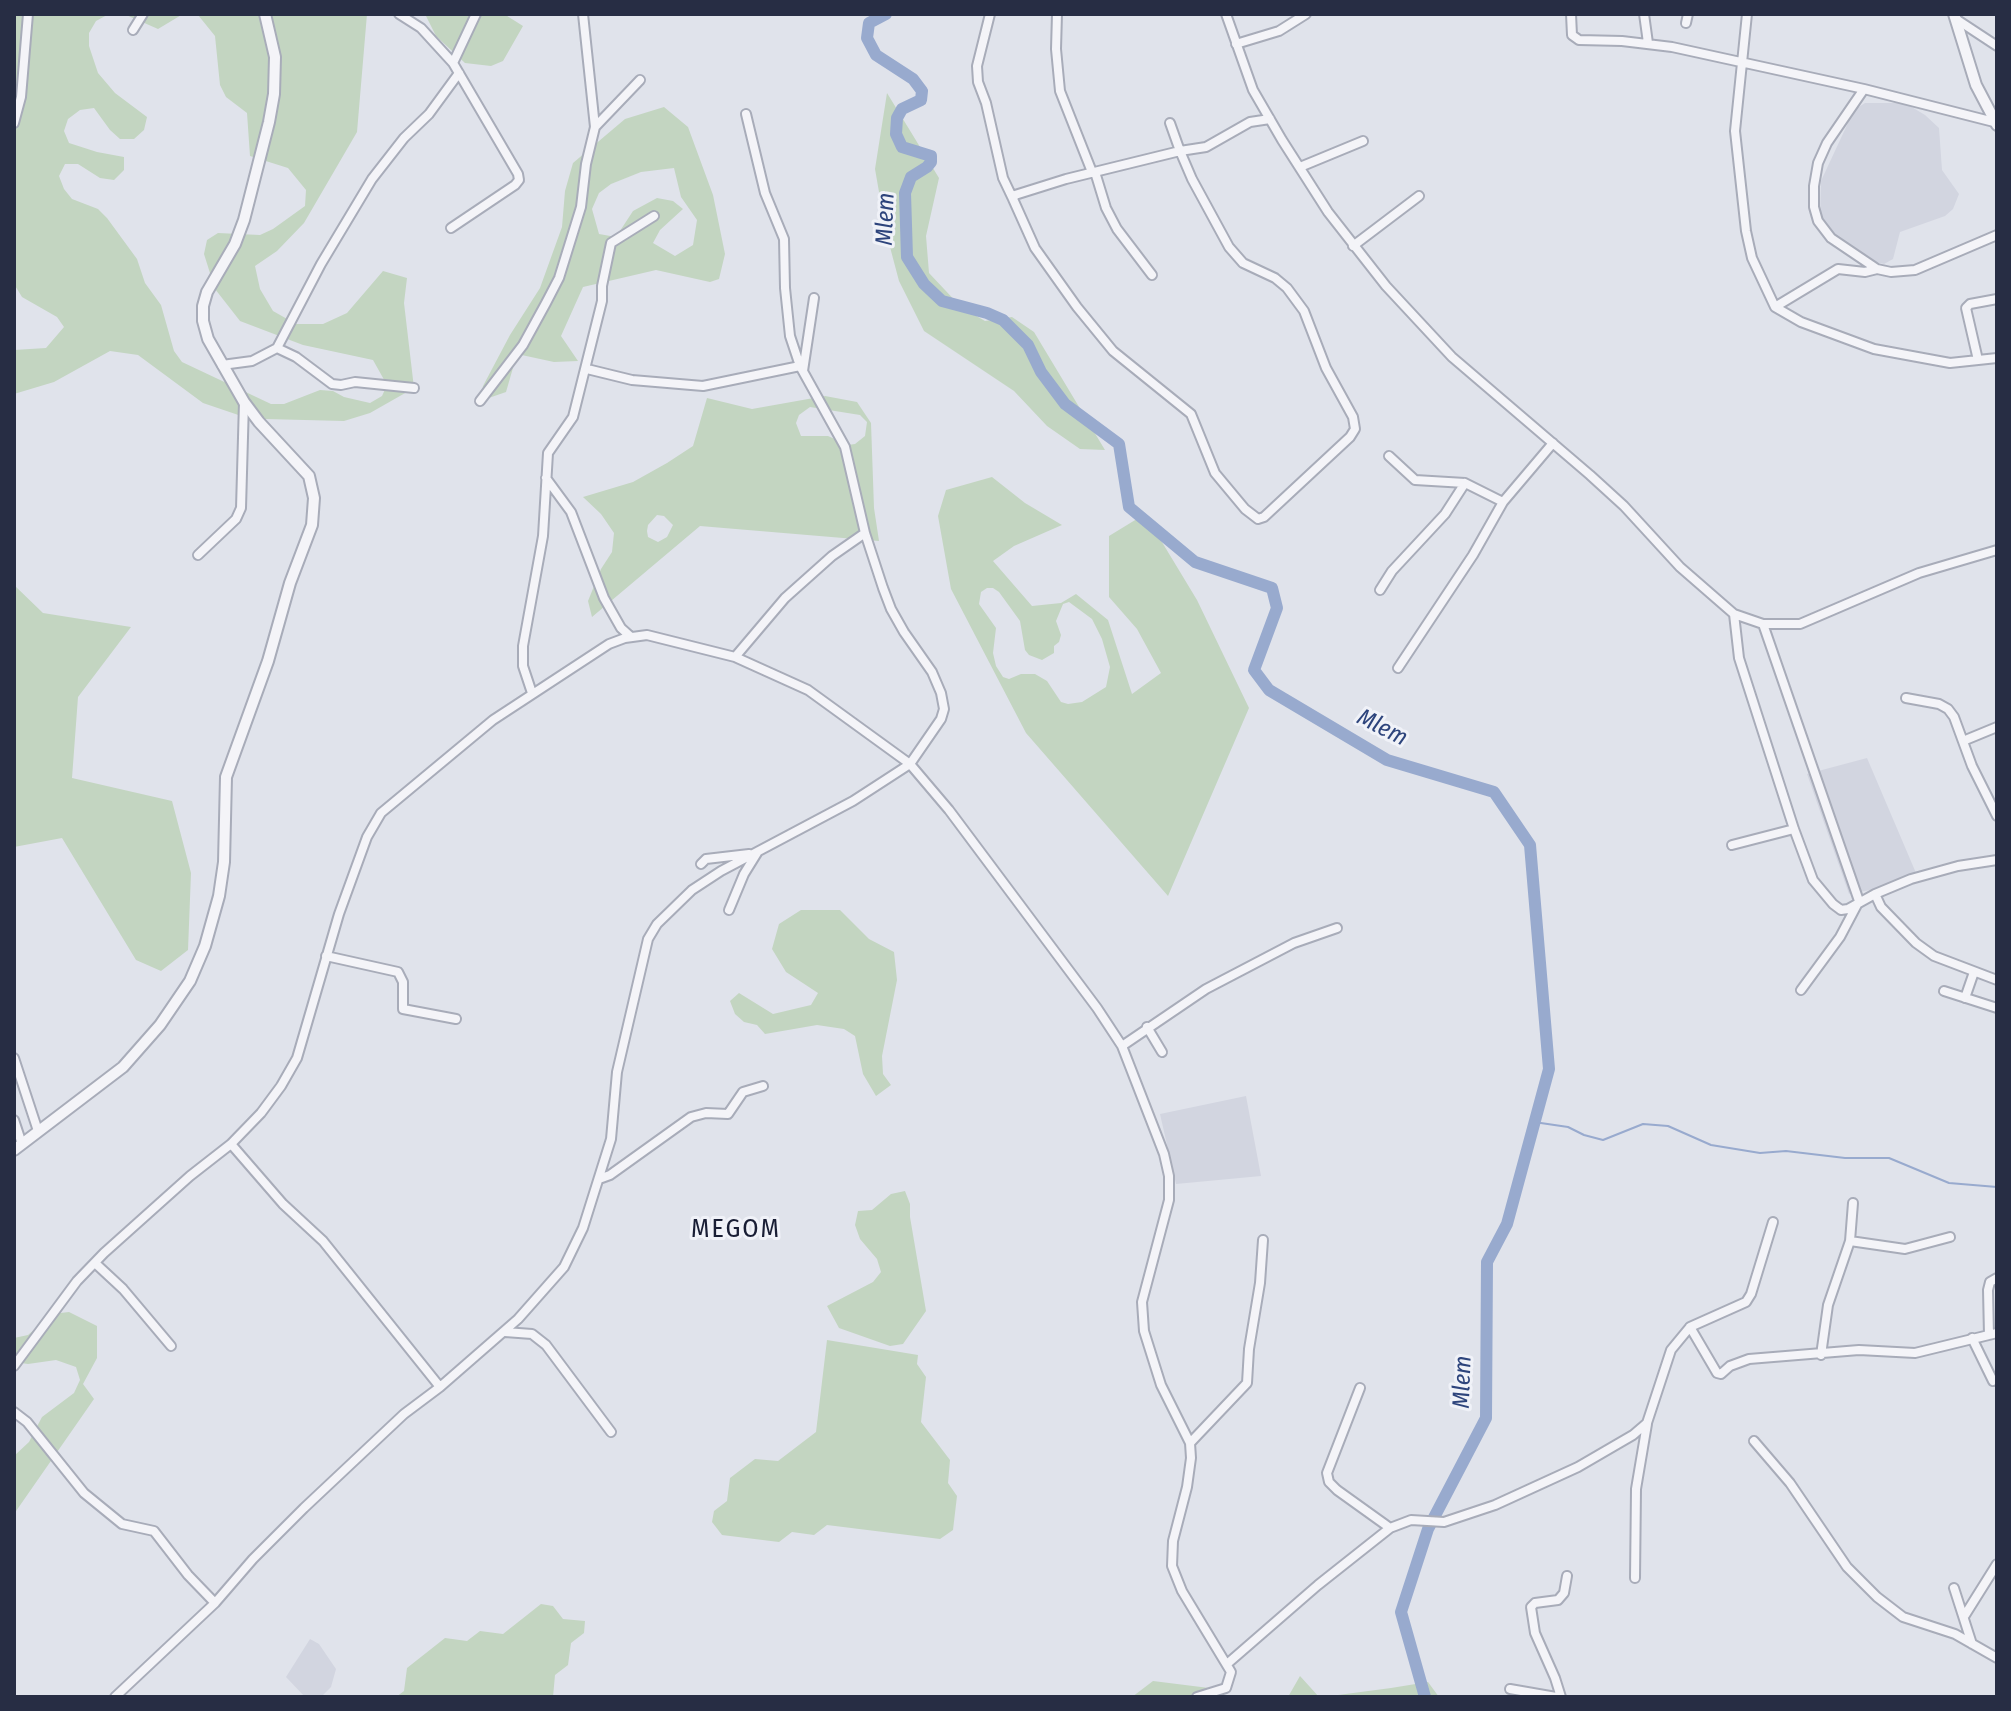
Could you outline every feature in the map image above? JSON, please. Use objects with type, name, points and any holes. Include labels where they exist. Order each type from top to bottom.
[{"type":"street","points":[[14,123],[21,97],[28,14]]},
{"type":"street","points":[[133,30],[143,14]]},
{"type":"street","points":[[18,1147],[100,1086],[143,1046],[190,981],[212,924],[223,870],[226,777],[268,661],[290,583],[307,542],[314,507],[313,490],[304,469],[244,402],[205,329],[203,306],[207,292],[235,244],[244,220],[269,122],[274,94],[275,57],[265,14]]},
{"type":"street","points":[[399,14],[421,28],[453,63],[518,174],[519,180],[451,228]]},
{"type":"street","points":[[453,63],[476,14]]},
{"type":"street","points":[[480,401],[523,345],[559,278],[581,207],[586,164],[595,127],[583,14]]},
{"type":"street","points":[[990,14],[979,54],[978,82],[993,129],[1003,178],[1035,248],[1098,334],[1129,365],[1191,414],[1215,473],[1245,509],[1258,519],[1264,517],[1350,437],[1355,429],[1353,417],[1326,368],[1304,311],[1287,288],[1275,278],[1243,263],[1229,247],[1205,205],[1170,123]]},
{"type":"street","points":[[1057,14],[1060,91],[1106,208],[1117,229],[1152,275]]},
{"type":"street","points":[[1226,14],[1253,90],[1353,246],[1429,334],[1490,392],[1624,506],[1680,567],[1734,614],[1763,624],[1800,624],[1919,573],[1997,550]]},
{"type":"street","points":[[1236,44],[1279,31],[1306,14]]},
{"type":"street","points":[[1571,14],[1574,39],[1648,43],[1810,75],[1996,124]]},
{"type":"street","points":[[1644,14],[1648,43]]},
{"type":"street","points":[[1747,14],[1735,131],[1752,258],[1775,307],[1801,322],[1874,349],[1950,363],[1997,358]]},
{"type":"street","points":[[1955,16],[1997,46]]},
{"type":"street","points":[[1955,16],[1976,85],[1996,124]]},
{"type":"street","points":[[222,365],[252,361],[277,348],[321,264],[372,179],[404,138],[429,114],[459,73]]},
{"type":"street","points":[[595,127],[640,80]]},
{"type":"street","points":[[1864,89],[1827,143],[1818,163],[1814,207],[1818,221],[1831,238],[1877,269]]},
{"type":"street","points":[[115,1697],[215,1603],[304,1508],[404,1414],[504,1332],[564,1267],[577,1245],[612,1132],[615,1081],[645,949],[652,931],[692,890],[853,801],[910,764],[941,719],[944,709],[941,693],[932,672],[891,609],[865,533],[845,447],[802,369],[790,336],[784,239],[765,193],[746,114]]},
{"type":"street","points":[[1013,199],[1025,191],[1094,172],[1206,147],[1250,122],[1270,119]]},
{"type":"street","points":[[1300,167],[1363,141]]},
{"type":"street","points":[[1353,246],[1419,196]]},
{"type":"street","points":[[532,693],[525,674],[522,651],[543,536],[548,453],[571,422],[587,369],[611,243],[616,237],[654,216]]},
{"type":"street","points":[[1775,307],[1838,269],[1865,272],[1877,269],[1915,270],[1997,235]]},
{"type":"street","points":[[802,369],[814,298]]},
{"type":"street","points":[[1978,360],[1966,308],[1970,304],[1997,299]]},
{"type":"street","points":[[277,348],[296,357],[332,384],[355,382],[414,388]]},
{"type":"street","points":[[587,369],[632,380],[703,386],[802,369]]},
{"type":"street","points":[[198,555],[236,519],[241,508],[244,402]]},
{"type":"street","points":[[1398,668],[1473,555],[1503,502],[1553,443]]},
{"type":"street","points":[[1389,456],[1415,480],[1465,483],[1503,502]]},
{"type":"street","points":[[546,478],[571,512],[597,583],[621,628],[631,637]]},
{"type":"street","points":[[1380,590],[1392,571],[1445,514],[1465,483]]},
{"type":"street","points":[[735,657],[785,598],[832,556],[865,533]]},
{"type":"street","points":[[1734,614],[1739,658],[1794,829],[1813,880],[1833,904],[1841,910],[1932,872],[1997,860]]},
{"type":"street","points":[[1763,624],[1765,638],[1859,901],[1840,937],[1801,990]]},
{"type":"street","points":[[14,1366],[59,1304],[95,1263],[144,1216],[231,1144],[261,1113],[293,1066],[356,867],[376,820],[469,739],[603,647],[631,637],[657,636],[735,657],[808,690],[910,764],[949,810],[1122,1046],[1164,1154],[1170,1186],[1142,1302],[1144,1331],[1161,1385],[1190,1443],[1187,1487],[1173,1541],[1172,1566],[1182,1591],[1227,1664],[1231,1678],[1226,1688],[1197,1697]]},
{"type":"street","points":[[1906,698],[1939,704],[1948,709],[1997,816]]},
{"type":"street","points":[[1963,741],[1997,727]]},
{"type":"street","points":[[1732,845],[1794,829]]},
{"type":"street","points":[[701,864],[706,859],[758,852]]},
{"type":"street","points":[[729,910],[744,874],[758,852]]},
{"type":"street","points":[[1875,894],[1881,907],[1916,943],[1934,956],[1997,980]]},
{"type":"street","points":[[1122,1046],[1206,989],[1294,943],[1337,928]]},
{"type":"street","points":[[326,956],[398,972],[403,982],[403,1009],[456,1019]]},
{"type":"street","points":[[1965,998],[1974,972]]},
{"type":"street","points":[[1944,991],[1997,1008]]},
{"type":"street","points":[[1147,1027],[1162,1052]]},
{"type":"street","points":[[14,1058],[38,1131]]},
{"type":"street","points":[[599,1179],[610,1175],[691,1117],[706,1113],[728,1114],[743,1092],[763,1086]]},
{"type":"street","points":[[14,1120],[18,1147]]},
{"type":"street","points":[[231,1144],[283,1204],[323,1241],[440,1387]]},
{"type":"street","points":[[1821,1355],[1828,1305],[1850,1241],[1853,1203]]},
{"type":"street","points":[[1635,1578],[1636,1489],[1647,1423],[1666,1361],[1690,1327],[1746,1302],[1773,1222]]},
{"type":"street","points":[[1850,1241],[1905,1249],[1950,1237]]},
{"type":"street","points":[[1190,1443],[1247,1383],[1263,1240]]},
{"type":"street","points":[[95,1263],[123,1289],[171,1346]]},
{"type":"street","points":[[1690,1327],[1717,1373],[1749,1359],[1859,1350],[1915,1353],[1993,1334],[1988,1290],[1990,1282],[1997,1278]]},
{"type":"street","points":[[504,1332],[532,1334],[546,1345],[611,1432]]},
{"type":"street","points":[[1972,1338],[1993,1381]]},
{"type":"street","points":[[1360,1388],[1327,1473],[1329,1482],[1337,1490],[1390,1528]]},
{"type":"street","points":[[14,1412],[27,1422],[84,1493],[122,1524],[154,1531],[188,1575],[215,1603]]},
{"type":"street","points":[[1227,1664],[1390,1528],[1411,1520],[1444,1522],[1495,1505],[1578,1467],[1624,1441],[1647,1423]]},
{"type":"street","points":[[1754,1441],[1790,1483],[1847,1567],[1877,1597],[1903,1617],[1941,1629],[1997,1658]]},
{"type":"street","points":[[1965,1615],[1997,1564]]},
{"type":"street","points":[[1510,1689],[1558,1697],[1555,1678],[1535,1633],[1531,1607],[1535,1603],[1558,1600],[1564,1593],[1567,1576]]},
{"type":"street","points":[[1954,1588],[1972,1644]]},
{"type":"shaded area","points":[[1865,103],[1905,103],[1939,128],[1942,170],[1959,194],[1953,209],[1945,216],[1900,232],[1893,259],[1884,264],[1867,260],[1845,246],[1820,218],[1821,181],[1854,110]]},
{"type":"shaded area","points":[[1867,758],[1916,873],[1886,887],[1849,894],[1807,774]]},
{"type":"shaded area","points":[[1246,1096],[1261,1176],[1176,1184],[1160,1114]]},
{"type":"shaded area","points":[[310,1639],[319,1644],[336,1669],[331,1687],[321,1697],[305,1697],[286,1677]]},
{"type":"green space","points":[[14,14],[109,14],[96,21],[89,33],[89,46],[98,73],[115,93],[147,117],[144,130],[134,139],[120,139],[94,108],[80,110],[68,119],[64,131],[69,143],[124,157],[124,170],[114,180],[100,178],[78,164],[65,164],[59,176],[64,189],[72,199],[98,209],[137,259],[145,283],[161,305],[174,351],[182,362],[271,404],[284,404],[320,390],[370,403],[382,396],[387,385],[373,360],[303,345],[240,321],[215,289],[204,254],[207,240],[218,233],[260,235],[273,229],[305,206],[306,190],[288,168],[250,156],[247,113],[226,97],[220,85],[215,36],[198,15],[367,14],[357,132],[304,223],[277,251],[255,266],[260,289],[273,311],[296,324],[323,324],[347,313],[383,271],[407,278],[404,303],[414,388],[370,413],[344,421],[265,419],[259,422],[203,403],[138,355],[110,351],[54,382],[14,394],[14,350],[46,348],[64,327],[57,317],[22,297],[14,284]]},
{"type":"green space","points":[[124,14],[183,14],[158,29]]},
{"type":"green space","points":[[425,14],[504,14],[523,26],[503,61],[491,66],[465,63],[436,36]]},
{"type":"green space","points":[[887,93],[939,178],[926,236],[929,273],[961,307],[985,321],[1012,317],[1034,332],[1105,450],[1080,449],[1047,426],[1014,391],[924,331],[899,281],[886,232],[875,169]]},
{"type":"green space","points":[[664,107],[688,127],[713,195],[725,254],[719,279],[710,282],[656,270],[583,287],[561,336],[578,361],[554,362],[517,354],[506,392],[480,401],[483,386],[510,335],[540,288],[562,227],[565,191],[573,163],[625,119]],"holes":[[[674,168],[681,197],[697,220],[693,245],[675,256],[653,243],[660,230],[683,209],[673,201],[657,198],[633,211],[616,237],[599,234],[592,209],[599,193],[611,184],[641,172]]]},
{"type":"green space","points":[[825,396],[857,402],[871,423],[874,508],[879,541],[700,526],[592,617],[588,601],[601,569],[612,552],[614,533],[601,514],[583,497],[633,482],[693,446],[707,398],[752,409]],"holes":[[[810,407],[860,415],[867,422],[865,436],[848,445],[828,436],[801,436],[796,423],[799,415]],[[657,515],[664,516],[673,525],[667,537],[658,542],[648,537],[647,531]]]},
{"type":"green space","points":[[992,477],[1025,503],[1062,525],[1014,546],[993,561],[1032,606],[1061,603],[1076,594],[1108,620],[1132,694],[1161,673],[1137,629],[1109,597],[1109,536],[1145,514],[1197,600],[1249,708],[1168,896],[1026,733],[951,589],[938,516],[946,490]],"holes":[[[993,588],[1020,621],[1025,650],[1042,660],[1054,653],[1054,646],[1059,642],[1061,635],[1056,621],[1063,604],[1069,602],[1092,619],[1110,667],[1106,687],[1082,702],[1068,704],[1061,702],[1047,681],[1035,674],[1021,674],[1009,679],[1003,677],[993,653],[996,628],[979,604],[981,592]]]},
{"type":"green space","points":[[14,585],[43,613],[131,627],[78,697],[72,778],[172,801],[191,873],[188,950],[161,971],[136,960],[62,838],[14,847]]},
{"type":"green space","points":[[801,910],[840,910],[869,939],[894,952],[897,980],[882,1056],[883,1074],[891,1085],[876,1096],[863,1074],[855,1036],[844,1029],[817,1025],[765,1034],[757,1025],[744,1022],[735,1014],[730,1001],[739,993],[773,1014],[811,1005],[818,993],[786,972],[772,949],[779,924]]},
{"type":"green space","points":[[905,1191],[910,1204],[926,1311],[903,1344],[890,1346],[839,1328],[827,1306],[873,1282],[881,1272],[877,1259],[860,1239],[855,1225],[858,1211],[872,1210],[891,1194]]},
{"type":"green space","points":[[69,1312],[97,1326],[97,1358],[83,1384],[94,1399],[14,1514],[14,1456],[29,1442],[42,1417],[74,1393],[80,1380],[76,1367],[56,1360],[28,1364],[14,1362],[14,1338],[28,1335],[52,1314]]},
{"type":"green space","points":[[827,1340],[918,1355],[917,1364],[926,1377],[921,1422],[950,1460],[948,1483],[957,1496],[953,1530],[940,1539],[827,1525],[814,1535],[792,1532],[779,1542],[722,1535],[712,1522],[714,1511],[727,1501],[730,1478],[755,1459],[778,1461],[816,1432]]},
{"type":"green space","points":[[541,1604],[553,1606],[563,1619],[585,1621],[584,1633],[571,1643],[568,1665],[555,1675],[553,1697],[396,1697],[404,1691],[407,1668],[445,1638],[467,1641],[480,1631],[503,1634]]},
{"type":"green space","points":[[1300,1676],[1310,1687],[1319,1697],[1288,1697]]},
{"type":"green space","points":[[1153,1681],[1209,1688],[1216,1697],[1132,1697]]},
{"type":"green space","points":[[1428,1682],[1439,1697],[1323,1697],[1391,1688]]},
{"type":"waterway","name":"Mlem","points":[[886,14],[869,23],[867,38],[876,55],[913,79],[922,91],[921,100],[902,109],[897,118],[896,134],[902,147],[931,156],[927,167],[911,177],[905,193],[907,257],[924,284],[942,301],[1003,320],[1028,345],[1041,372],[1065,404],[1119,444],[1129,507],[1195,562],[1272,588],[1277,608],[1254,670],[1269,690],[1387,760],[1494,792],[1530,845],[1549,1069],[1507,1224],[1487,1262],[1486,1418],[1428,1529],[1401,1612],[1425,1697]]},
{"type":"waterway","points":[[1534,1122],[1568,1127],[1603,1140],[1643,1124],[1668,1126],[1711,1145],[1760,1153],[1786,1151],[1845,1158],[1889,1158],[1949,1183],[1997,1187]]},
{"type":"district","name":"MEGOM","points":[[736,1230]]}]
